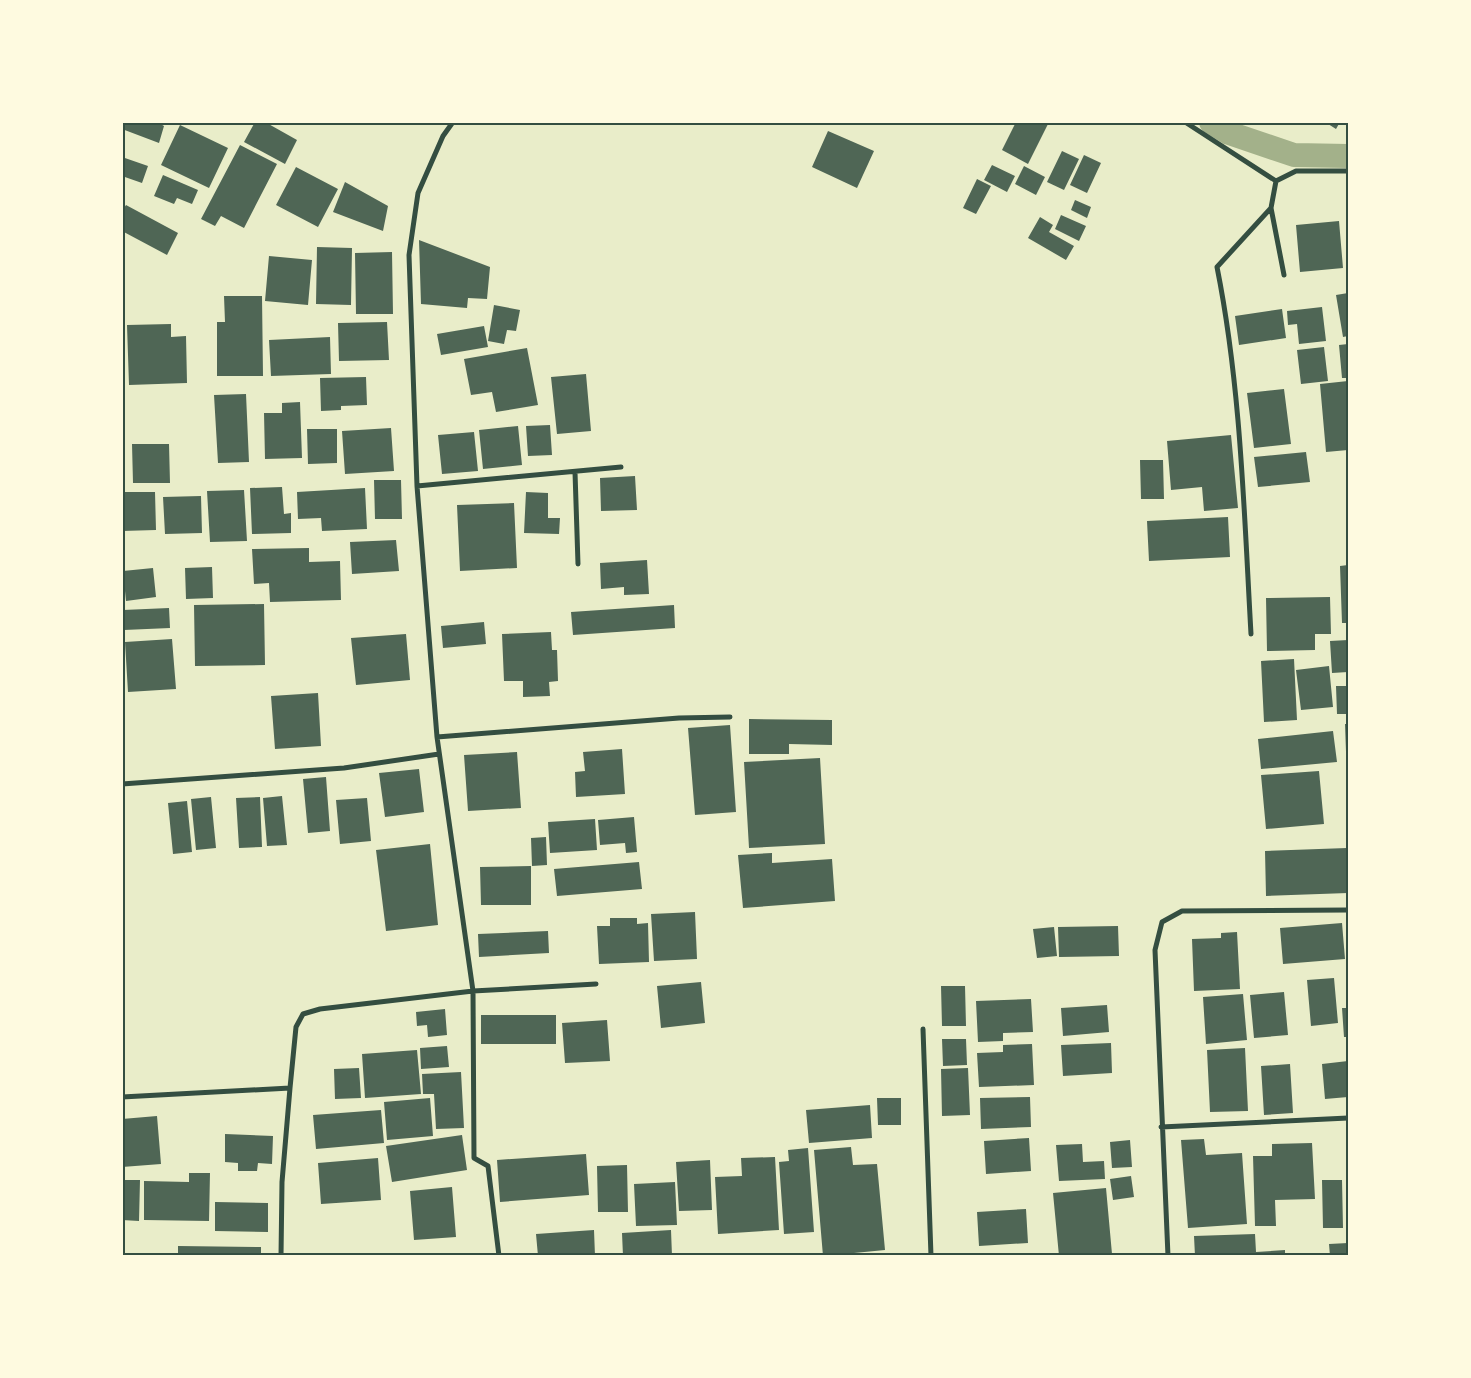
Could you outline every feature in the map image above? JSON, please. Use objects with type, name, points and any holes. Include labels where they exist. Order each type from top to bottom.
[{"type":"street","points":[[453,122],[443,136],[418,192],[410,255],[417,486],[437,738],[473,991],[474,1158],[488,1166],[498,1256]]},
{"type":"street","points":[[1184,122],[1276,181]]},
{"type":"street","points":[[1276,181],[1296,171],[1348,172]]},
{"type":"street","points":[[1276,181],[1271,208],[1284,275]]},
{"type":"street","points":[[1250,634],[1240,447],[1228,319],[1217,266],[1271,208]]},
{"type":"street","points":[[417,486],[621,468]]},
{"type":"street","points":[[574,472],[578,564]]},
{"type":"street","points":[[437,738],[679,718],[730,717]]},
{"type":"street","points":[[122,784],[344,768],[439,754]]},
{"type":"street","points":[[1168,1256],[1154,950],[1162,922],[1182,911],[1348,910]]},
{"type":"street","points":[[280,1256],[282,1182],[290,1088],[296,1027],[303,1014],[320,1009],[473,991],[596,984]]},
{"type":"street","points":[[922,1029],[931,1256]]},
{"type":"street","points":[[122,1097],[290,1088]]},
{"type":"street","points":[[1161,1127],[1348,1118]]},
{"type":"building","points":[[122,122],[157,122],[164,126],[159,143],[122,129]]},
{"type":"building","points":[[255,122],[265,122],[297,140],[285,164],[244,142]]},
{"type":"building","points":[[1016,122],[1049,122],[1028,164],[1002,150]]},
{"type":"building","points":[[1325,122],[1340,122],[1336,129]]},
{"type":"building","points":[[180,125],[228,148],[209,188],[161,165]]},
{"type":"building","points":[[828,131],[874,151],[857,188],[812,167]]},
{"type":"building","points":[[240,145],[277,164],[244,228],[221,216],[215,226],[201,219]]},
{"type":"building","points":[[1062,151],[1079,159],[1064,190],[1047,182]]},
{"type":"building","points":[[1084,155],[1101,163],[1087,193],[1070,185]]},
{"type":"building","points":[[122,157],[148,166],[142,183],[122,176]]},
{"type":"building","points":[[992,165],[1015,176],[1007,192],[984,180]]},
{"type":"building","points":[[1024,166],[1045,177],[1036,195],[1015,184]]},
{"type":"building","points":[[296,167],[338,189],[318,227],[276,205]]},
{"type":"building","points":[[163,175],[198,190],[192,204],[177,198],[174,204],[154,196]]},
{"type":"building","points":[[977,179],[991,186],[976,214],[963,208]]},
{"type":"building","points":[[345,182],[388,206],[383,231],[333,212]]},
{"type":"building","points":[[1075,200],[1091,207],[1087,218],[1071,210]]},
{"type":"building","points":[[126,205],[178,233],[167,255],[122,231],[122,211]]},
{"type":"building","points":[[1061,215],[1086,226],[1079,241],[1055,229]]},
{"type":"building","points":[[1040,217],[1053,225],[1049,232],[1074,246],[1066,260],[1028,238]]},
{"type":"building","points":[[1339,221],[1343,268],[1300,272],[1296,225]]},
{"type":"building","points":[[419,240],[490,267],[487,299],[468,298],[467,308],[421,304]]},
{"type":"building","points":[[317,247],[352,248],[351,305],[316,304]]},
{"type":"building","points":[[392,252],[393,314],[356,314],[355,253]]},
{"type":"building","points":[[269,256],[312,260],[308,305],[265,301]]},
{"type":"building","points":[[1348,293],[1348,336],[1343,337],[1336,295]]},
{"type":"building","points":[[224,296],[262,296],[263,376],[217,376],[217,322],[225,322]]},
{"type":"building","points":[[494,305],[520,310],[516,331],[507,330],[504,344],[488,341]]},
{"type":"building","points":[[1322,307],[1326,341],[1299,344],[1297,324],[1288,325],[1287,311]]},
{"type":"building","points":[[1282,309],[1286,338],[1239,345],[1235,316]]},
{"type":"building","points":[[387,322],[389,360],[339,361],[338,323]]},
{"type":"building","points":[[171,324],[171,337],[186,336],[187,383],[129,385],[127,325]]},
{"type":"building","points":[[484,326],[488,347],[441,355],[437,334]]},
{"type":"building","points":[[330,337],[331,374],[271,376],[269,340]]},
{"type":"building","points":[[1348,344],[1348,378],[1342,378],[1339,345]]},
{"type":"building","points":[[1324,347],[1328,381],[1301,384],[1297,350]]},
{"type":"building","points":[[527,348],[538,405],[496,412],[492,392],[471,395],[464,359]]},
{"type":"building","points":[[586,374],[591,431],[557,434],[551,377]]},
{"type":"building","points":[[366,377],[367,405],[341,406],[341,410],[321,411],[320,378]]},
{"type":"building","points":[[1348,381],[1348,450],[1326,452],[1320,384]]},
{"type":"building","points":[[1284,389],[1291,444],[1254,448],[1247,393]]},
{"type":"building","points":[[246,394],[249,462],[218,463],[214,395]]},
{"type":"building","points":[[300,402],[302,458],[265,459],[264,413],[282,413],[282,403]]},
{"type":"building","points":[[550,425],[552,455],[528,456],[526,426]]},
{"type":"building","points":[[518,426],[522,465],[483,469],[479,430]]},
{"type":"building","points":[[391,428],[394,471],[345,474],[342,431]]},
{"type":"building","points":[[307,429],[337,429],[337,463],[308,464]]},
{"type":"building","points":[[474,432],[478,471],[442,474],[438,435]]},
{"type":"building","points":[[1231,435],[1238,508],[1204,511],[1202,487],[1171,490],[1167,441]]},
{"type":"building","points":[[132,444],[169,444],[170,483],[133,483]]},
{"type":"building","points":[[1306,452],[1310,482],[1258,487],[1254,457]]},
{"type":"building","points":[[1140,460],[1163,460],[1164,499],[1141,499]]},
{"type":"building","points":[[635,476],[637,510],[601,511],[600,478]]},
{"type":"building","points":[[374,480],[401,480],[402,519],[375,519]]},
{"type":"building","points":[[282,487],[284,514],[291,513],[291,533],[252,534],[250,488]]},
{"type":"building","points":[[365,488],[367,529],[322,531],[321,518],[298,519],[297,492]]},
{"type":"building","points":[[244,490],[247,541],[210,542],[207,491]]},
{"type":"building","points":[[122,492],[155,492],[156,530],[122,531]]},
{"type":"building","points":[[526,492],[548,493],[548,518],[560,518],[559,534],[524,533]]},
{"type":"building","points":[[201,496],[202,533],[165,534],[163,497]]},
{"type":"building","points":[[514,503],[517,568],[460,571],[457,505]]},
{"type":"building","points":[[1228,517],[1230,557],[1149,561],[1147,521]]},
{"type":"building","points":[[396,540],[399,571],[352,574],[350,542]]},
{"type":"building","points":[[309,548],[309,562],[340,561],[341,600],[270,602],[269,583],[254,584],[252,549]]},
{"type":"building","points":[[647,560],[649,594],[624,595],[624,587],[601,589],[600,563]]},
{"type":"building","points":[[1348,565],[1348,623],[1342,623],[1340,566]]},
{"type":"building","points":[[212,567],[213,598],[186,599],[185,568]]},
{"type":"building","points":[[153,568],[156,597],[126,601],[123,571]]},
{"type":"building","points":[[1330,597],[1331,634],[1315,634],[1315,650],[1267,651],[1266,598]]},
{"type":"building","points":[[264,604],[265,665],[195,666],[194,605]]},
{"type":"building","points":[[674,605],[675,628],[573,635],[571,612]]},
{"type":"building","points":[[169,608],[170,628],[124,630],[123,610]]},
{"type":"building","points":[[484,622],[486,644],[443,648],[441,626]]},
{"type":"building","points":[[551,632],[552,650],[557,650],[558,681],[549,682],[550,696],[523,697],[523,681],[504,681],[502,634]]},
{"type":"building","points":[[406,634],[410,680],[356,685],[351,638]]},
{"type":"building","points":[[172,639],[176,689],[128,692],[125,642]]},
{"type":"building","points":[[1348,640],[1348,672],[1332,673],[1330,641]]},
{"type":"building","points":[[1294,659],[1297,720],[1264,722],[1261,661]]},
{"type":"building","points":[[1329,666],[1333,707],[1301,710],[1296,670]]},
{"type":"building","points":[[1336,686],[1348,686],[1348,714],[1337,714]]},
{"type":"building","points":[[318,693],[321,746],[275,749],[271,696]]},
{"type":"building","points":[[749,719],[832,720],[832,745],[789,744],[789,754],[749,754]]},
{"type":"building","points":[[1345,724],[1348,724],[1348,779],[1347,779]]},
{"type":"building","points":[[730,725],[736,812],[695,815],[688,728]]},
{"type":"building","points":[[1333,731],[1337,762],[1261,769],[1258,739]]},
{"type":"building","points":[[622,749],[625,794],[576,797],[575,772],[585,771],[583,752]]},
{"type":"building","points":[[517,752],[521,808],[468,811],[464,755]]},
{"type":"building","points":[[820,758],[825,844],[749,848],[744,762]]},
{"type":"building","points":[[419,769],[424,812],[385,817],[379,773]]},
{"type":"building","points":[[1319,771],[1324,824],[1266,829],[1261,775]]},
{"type":"building","points":[[326,777],[330,831],[308,833],[303,779]]},
{"type":"building","points":[[282,796],[287,845],[267,846],[263,798]]},
{"type":"building","points":[[211,797],[216,848],[196,850],[191,799]]},
{"type":"building","points":[[260,797],[262,847],[239,848],[236,798]]},
{"type":"building","points":[[367,798],[371,841],[340,844],[336,800]]},
{"type":"building","points":[[187,801],[192,852],[173,854],[168,803]]},
{"type":"building","points":[[634,817],[637,852],[626,853],[625,843],[600,845],[598,820]]},
{"type":"building","points":[[595,819],[597,850],[550,853],[548,822]]},
{"type":"building","points":[[546,837],[547,865],[532,866],[531,838]]},
{"type":"building","points":[[430,844],[438,925],[386,931],[376,850]]},
{"type":"building","points":[[1347,848],[1348,893],[1266,896],[1265,851]]},
{"type":"building","points":[[772,853],[772,863],[832,859],[835,901],[743,908],[738,855]]},
{"type":"building","points":[[639,862],[642,889],[557,896],[554,869]]},
{"type":"building","points":[[531,866],[531,905],[481,905],[480,867]]},
{"type":"building","points":[[695,912],[697,959],[654,961],[651,914]]},
{"type":"building","points":[[610,918],[637,918],[637,924],[648,923],[649,962],[599,964],[597,926],[610,926]]},
{"type":"building","points":[[1342,923],[1345,959],[1283,964],[1280,928]]},
{"type":"building","points":[[1118,926],[1119,956],[1059,957],[1058,927]]},
{"type":"building","points":[[1054,927],[1057,956],[1037,958],[1033,929]]},
{"type":"building","points":[[548,931],[549,953],[479,957],[478,934]]},
{"type":"building","points":[[1237,932],[1240,989],[1194,991],[1192,939],[1221,938],[1221,933]]},
{"type":"building","points":[[1334,978],[1338,1023],[1311,1026],[1307,980]]},
{"type":"building","points":[[701,982],[705,1023],[661,1028],[657,986]]},
{"type":"building","points":[[941,986],[965,986],[966,1026],[942,1026]]},
{"type":"building","points":[[1284,992],[1288,1035],[1254,1038],[1250,995]]},
{"type":"building","points":[[1243,994],[1247,1040],[1206,1044],[1203,997]]},
{"type":"building","points":[[1031,999],[1033,1032],[1003,1033],[1003,1041],[978,1042],[976,1001]]},
{"type":"building","points":[[1107,1005],[1109,1032],[1063,1036],[1061,1008]]},
{"type":"building","points":[[1342,1008],[1348,1008],[1348,1037],[1344,1037]]},
{"type":"building","points":[[445,1009],[447,1035],[428,1037],[427,1025],[417,1026],[416,1012]]},
{"type":"building","points":[[481,1015],[556,1015],[556,1044],[481,1044]]},
{"type":"building","points":[[607,1020],[610,1061],[565,1063],[562,1023]]},
{"type":"building","points":[[942,1039],[966,1039],[967,1065],[943,1066]]},
{"type":"building","points":[[1111,1043],[1112,1073],[1063,1076],[1061,1045]]},
{"type":"building","points":[[1032,1044],[1034,1085],[979,1087],[977,1053],[1003,1052],[1003,1045]]},
{"type":"building","points":[[447,1046],[449,1067],[421,1069],[420,1048]]},
{"type":"building","points":[[1245,1048],[1248,1111],[1210,1112],[1207,1050]]},
{"type":"building","points":[[417,1050],[421,1094],[365,1098],[362,1054]]},
{"type":"building","points":[[1348,1061],[1348,1097],[1325,1099],[1322,1064]]},
{"type":"building","points":[[1290,1064],[1293,1113],[1264,1115],[1261,1066]]},
{"type":"building","points":[[359,1068],[361,1098],[335,1099],[334,1069]]},
{"type":"building","points":[[968,1068],[970,1115],[942,1116],[941,1069]]},
{"type":"building","points":[[461,1072],[464,1128],[436,1129],[434,1094],[423,1094],[422,1074]]},
{"type":"building","points":[[1030,1097],[1031,1127],[981,1129],[980,1098]]},
{"type":"building","points":[[430,1098],[433,1136],[387,1140],[384,1102]]},
{"type":"building","points":[[877,1098],[901,1098],[901,1125],[878,1125]]},
{"type":"building","points":[[870,1105],[872,1138],[809,1143],[806,1110]]},
{"type":"building","points":[[381,1110],[384,1143],[316,1149],[313,1115]]},
{"type":"building","points":[[157,1116],[161,1164],[122,1167],[122,1119]]},
{"type":"building","points":[[225,1134],[273,1136],[272,1164],[258,1163],[257,1171],[238,1171],[238,1163],[225,1162]]},
{"type":"building","points":[[462,1135],[467,1170],[392,1182],[386,1146]]},
{"type":"building","points":[[1029,1138],[1031,1171],[986,1174],[984,1141]]},
{"type":"building","points":[[1204,1139],[1206,1155],[1242,1153],[1247,1224],[1188,1228],[1181,1140]]},
{"type":"building","points":[[1130,1140],[1132,1167],[1112,1168],[1110,1142]]},
{"type":"building","points":[[1312,1143],[1315,1199],[1275,1200],[1276,1226],[1255,1226],[1253,1156],[1272,1156],[1272,1144]]},
{"type":"building","points":[[1082,1144],[1083,1162],[1104,1161],[1105,1179],[1059,1181],[1056,1145]]},
{"type":"building","points":[[851,1147],[853,1165],[877,1164],[885,1250],[823,1256],[814,1150]]},
{"type":"building","points":[[808,1148],[814,1232],[784,1234],[779,1162],[789,1161],[788,1150]]},
{"type":"building","points":[[586,1154],[589,1195],[500,1202],[497,1160]]},
{"type":"building","points":[[775,1157],[779,1230],[718,1234],[715,1177],[742,1176],[741,1158]]},
{"type":"building","points":[[378,1158],[381,1200],[321,1204],[318,1163]]},
{"type":"building","points":[[710,1160],[712,1210],[679,1211],[676,1162]]},
{"type":"building","points":[[627,1165],[628,1212],[598,1212],[597,1166]]},
{"type":"building","points":[[189,1173],[210,1173],[209,1221],[144,1220],[144,1181],[189,1182]]},
{"type":"building","points":[[1131,1176],[1134,1197],[1113,1200],[1110,1179]]},
{"type":"building","points":[[122,1180],[140,1180],[139,1221],[122,1220]]},
{"type":"building","points":[[1322,1180],[1342,1180],[1343,1228],[1323,1228]]},
{"type":"building","points":[[675,1182],[677,1225],[636,1226],[634,1184]]},
{"type":"building","points":[[452,1187],[456,1237],[414,1240],[410,1191]]},
{"type":"building","points":[[1106,1188],[1112,1254],[1059,1256],[1053,1193]]},
{"type":"building","points":[[215,1202],[268,1203],[268,1232],[215,1231]]},
{"type":"building","points":[[1026,1209],[1028,1243],[979,1246],[977,1212]]},
{"type":"building","points":[[594,1230],[595,1256],[538,1256],[536,1234]]},
{"type":"building","points":[[671,1230],[672,1256],[623,1256],[622,1233]]},
{"type":"building","points":[[1255,1234],[1256,1252],[1285,1250],[1285,1256],[1195,1256],[1194,1236]]},
{"type":"building","points":[[1348,1243],[1348,1256],[1330,1256],[1329,1244]]},
{"type":"building","points":[[178,1246],[261,1247],[261,1256],[178,1256]]},
{"type":"waterway","points":[[1211,122],[1229,133],[1294,155],[1348,156]]}]
